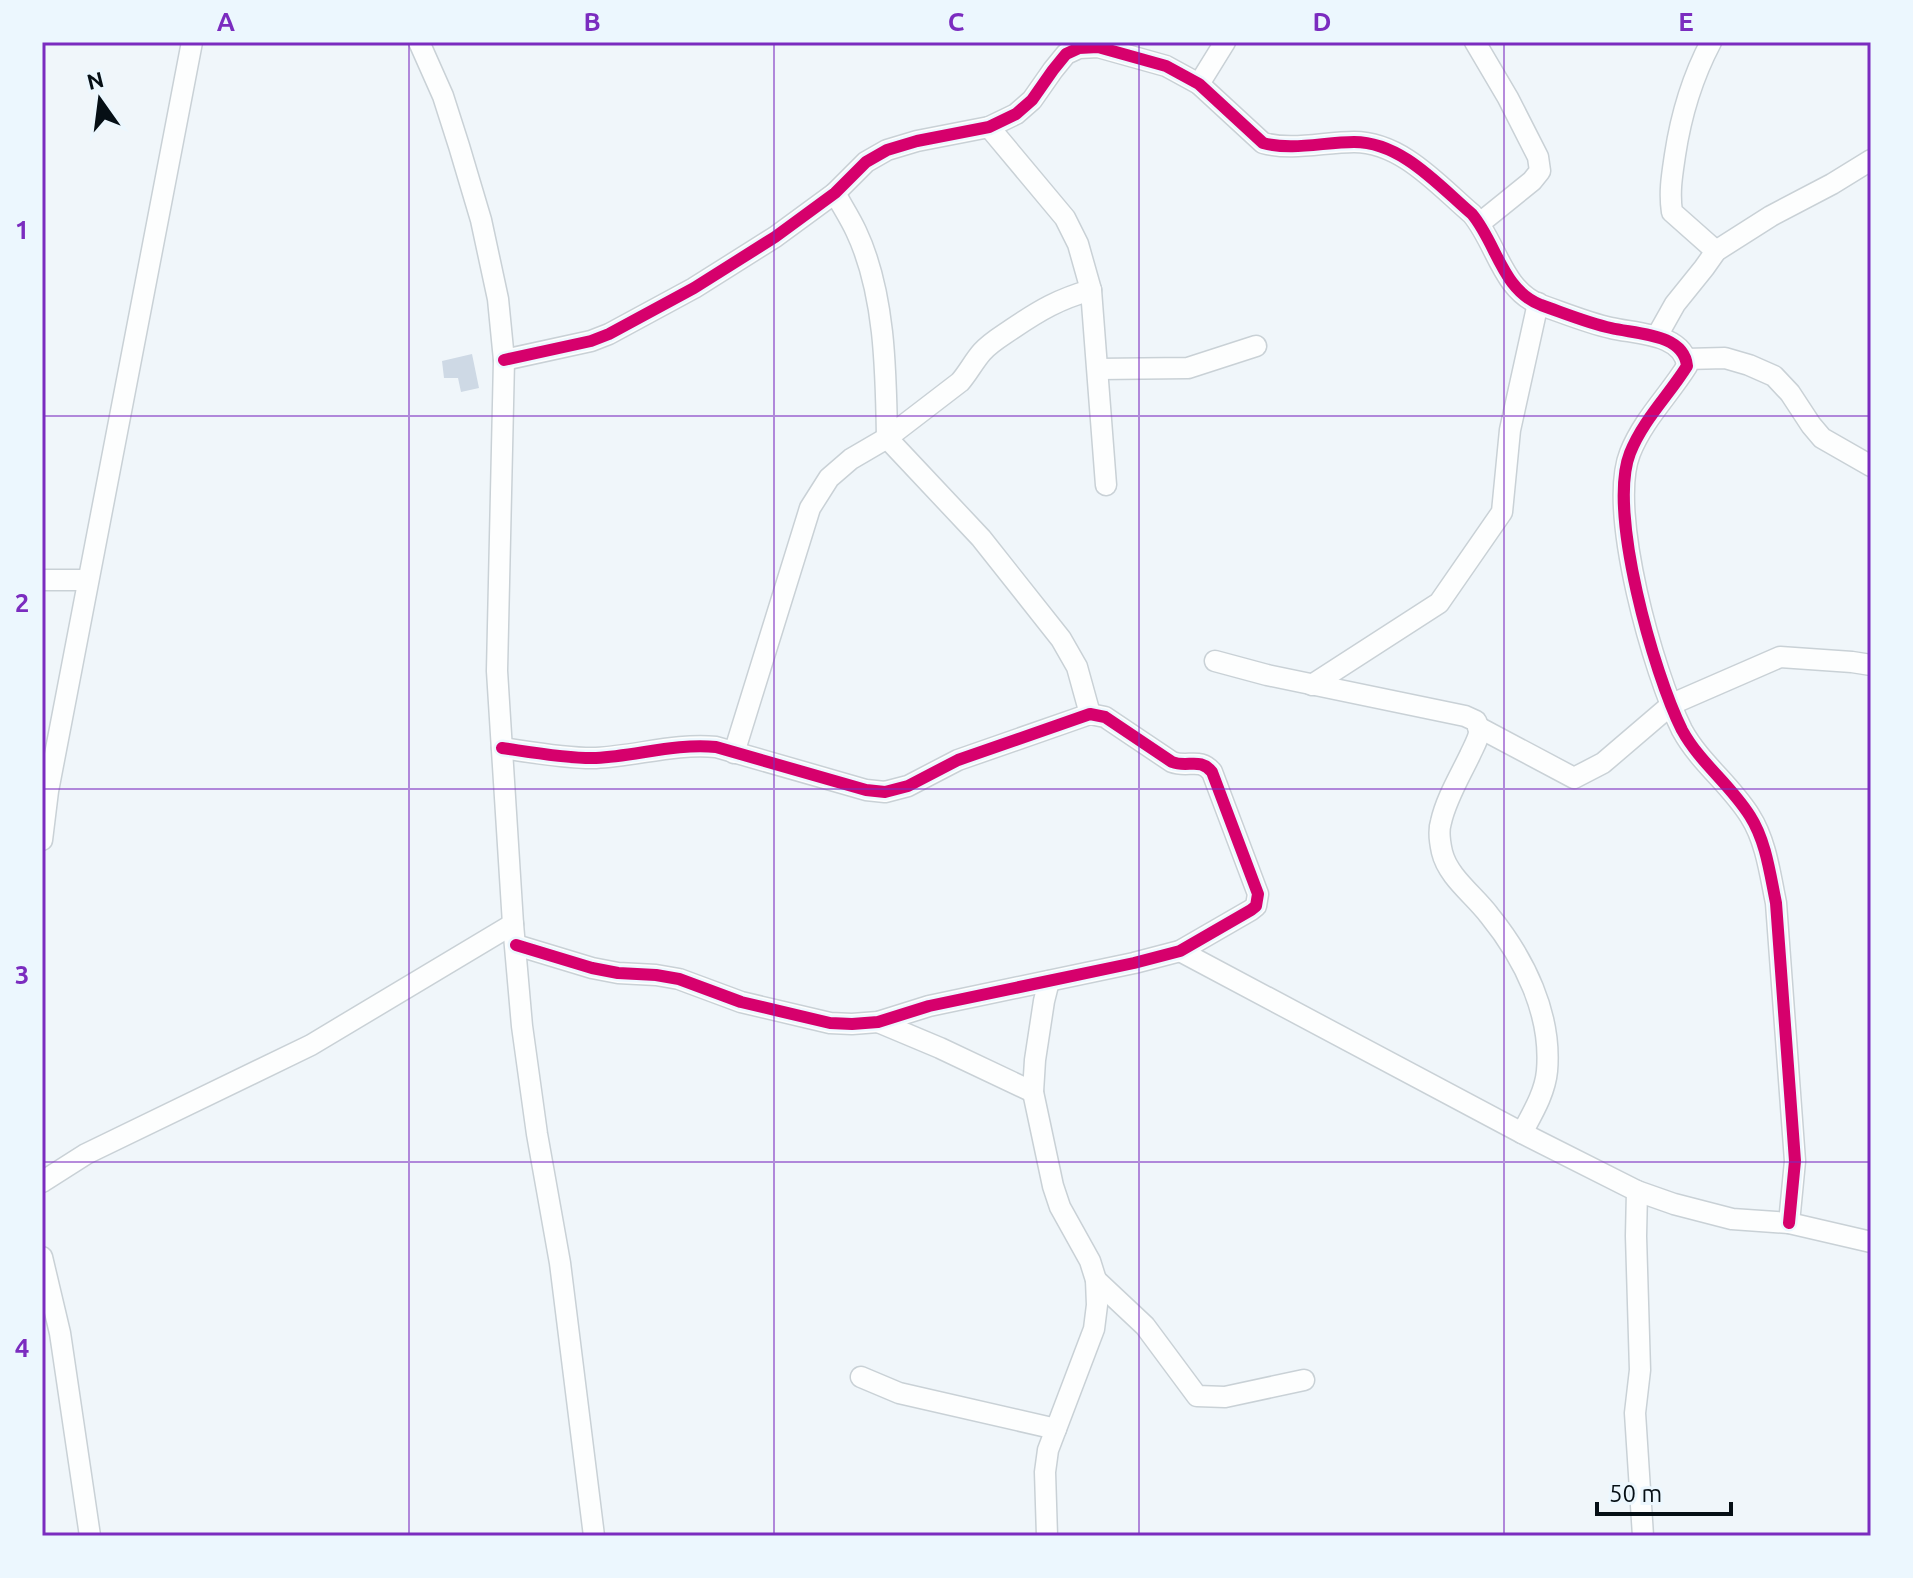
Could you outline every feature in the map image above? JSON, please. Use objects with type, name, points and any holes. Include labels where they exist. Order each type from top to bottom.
[{"type":"street","points":[[42,840],[48,791],[192,42]]},
{"type":"street","points":[[419,42],[443,96],[481,220],[498,299],[504,360],[497,671],[513,924],[522,1026],[560,1263],[594,1536]]},
{"type":"street","points":[[1199,84],[1225,42]]},
{"type":"street","points":[[1475,42],[1538,157],[1540,171],[1480,223]]},
{"type":"street","points":[[1711,42],[1696,69],[1680,122],[1669,196],[1672,212],[1716,251]]},
{"type":"street","points":[[504,360],[566,348],[609,334],[694,288],[775,237],[835,193],[866,162],[887,150],[989,127],[1016,114],[1032,100],[1066,54],[1079,48],[1098,47],[1166,66],[1199,84],[1263,143],[1283,146],[1357,142],[1377,145],[1403,156],[1480,223],[1512,283],[1524,296],[1609,328],[1657,336],[1682,352],[1686,359],[1687,366],[1650,417],[1630,454],[1623,492],[1628,551],[1654,658],[1683,730],[1703,762],[1735,795],[1751,817],[1762,840],[1769,869],[1777,918],[1795,1161],[1789,1223]]},
{"type":"street","points":[[989,127],[1065,218],[1078,244],[1091,290],[1106,485]]},
{"type":"street","points":[[1657,336],[1675,304],[1716,251],[1871,160]]},
{"type":"street","points":[[835,193],[857,232],[872,276],[886,383],[887,438],[981,538],[1061,639],[1077,667],[1090,714]]},
{"type":"street","points":[[734,753],[810,508],[829,478],[960,382],[991,343],[1045,307],[1065,297],[1091,290]]},
{"type":"street","points":[[1312,685],[1439,603],[1502,512],[1510,430],[1538,303]]},
{"type":"street","points":[[1098,369],[1188,368],[1256,346]]},
{"type":"street","points":[[1686,359],[1725,358],[1774,376],[1822,438],[1871,466]]},
{"type":"street","points":[[42,580],[88,580]]},
{"type":"street","points":[[1478,727],[1574,778],[1603,763],[1672,704],[1780,657],[1871,665]]},
{"type":"street","points":[[1215,661],[1312,685],[1465,716],[1476,721],[1479,735],[1440,825],[1440,840],[1450,870],[1490,916],[1516,953],[1540,1004],[1547,1073],[1522,1133]]},
{"type":"street","points":[[502,748],[591,758],[684,746],[716,747],[866,790],[885,792],[908,786],[958,760],[1090,714],[1105,717],[1172,762],[1207,766],[1212,772],[1258,894],[1256,906],[1251,910],[1180,951],[929,1006],[878,1022],[852,1024],[830,1023],[741,1002],[679,979],[592,968],[516,945]]},
{"type":"street","points":[[42,1182],[86,1154],[311,1045],[513,924]]},
{"type":"street","points":[[1180,951],[1637,1191],[1732,1219],[1789,1223],[1871,1242]]},
{"type":"street","points":[[1047,1536],[1045,1472],[1048,1450],[1094,1329],[1097,1305],[1096,1280],[1090,1261],[1060,1207],[1053,1186],[1033,1092],[1035,1060],[1049,981]]},
{"type":"street","points":[[878,1022],[1033,1092]]},
{"type":"street","points":[[1637,1191],[1640,1370],[1635,1413],[1643,1536]]},
{"type":"street","points":[[42,1257],[60,1333],[90,1536]]},
{"type":"street","points":[[1096,1280],[1145,1326],[1197,1396],[1225,1397],[1304,1380]]},
{"type":"street","points":[[861,1377],[899,1393],[1056,1429]]},
{"type":"building","points":[[472,354],[479,388],[461,392],[458,378],[444,378],[442,361]]},
{"type":"cycle path","points":[[504,360],[591,341],[694,288],[775,237],[835,193],[866,162],[887,150],[989,127],[1016,114],[1032,100],[1066,54],[1079,48],[1098,47],[1166,66],[1199,84],[1263,143],[1297,146],[1354,142],[1388,149],[1404,157],[1472,214],[1509,278],[1528,298],[1594,323],[1668,341],[1684,355],[1687,366],[1649,419],[1630,453],[1624,479],[1624,513],[1647,633],[1671,704],[1682,730],[1697,753],[1750,816],[1767,858],[1776,903],[1795,1161],[1789,1223]]},
{"type":"cycle path","points":[[502,748],[596,758],[686,747],[716,747],[866,790],[885,792],[908,786],[958,760],[1090,714],[1105,717],[1172,762],[1203,765],[1212,772],[1258,894],[1256,906],[1251,910],[1180,951],[929,1006],[878,1022],[852,1024],[830,1023],[741,1002],[679,979],[592,968],[516,945]]}]
